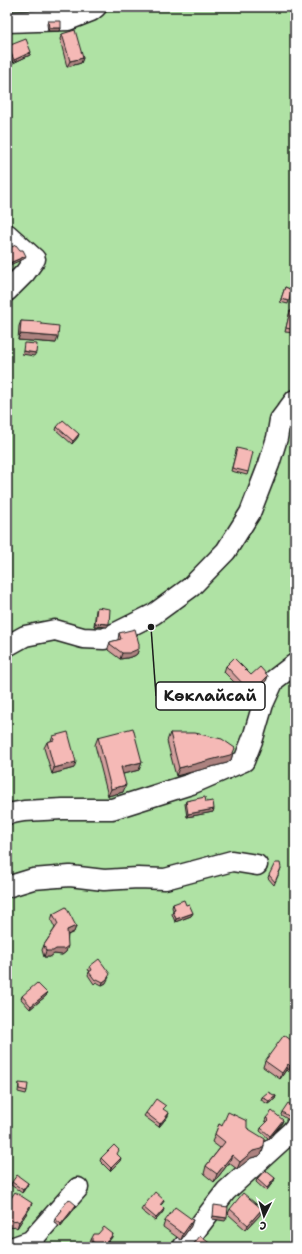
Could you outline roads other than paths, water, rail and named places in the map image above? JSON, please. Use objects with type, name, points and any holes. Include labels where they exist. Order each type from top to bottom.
[{"type":"street","points":[[7,22],[68,20],[92,11],[96,7]]},
{"type":"street","points":[[7,234],[35,259],[25,273],[7,291]]},
{"type":"street","points":[[7,646],[25,636],[55,630],[83,638],[104,639],[154,614],[191,587],[226,551],[250,513],[269,464],[277,438],[280,420],[295,400]]},
{"type":"street","points":[[7,814],[24,811],[48,810],[112,810],[191,784],[244,762],[263,704],[274,680],[295,664]]},
{"type":"street","points":[[7,887],[33,879],[70,876],[104,880],[138,878],[165,879],[232,861],[257,865]]},
{"type":"street","points":[[182,1247],[226,1191],[295,1128]]},
{"type":"street","points":[[14,1247],[31,1241],[78,1188]]},
{"type":"place","name":"Көклайсай","points":[[151,627]]}]
